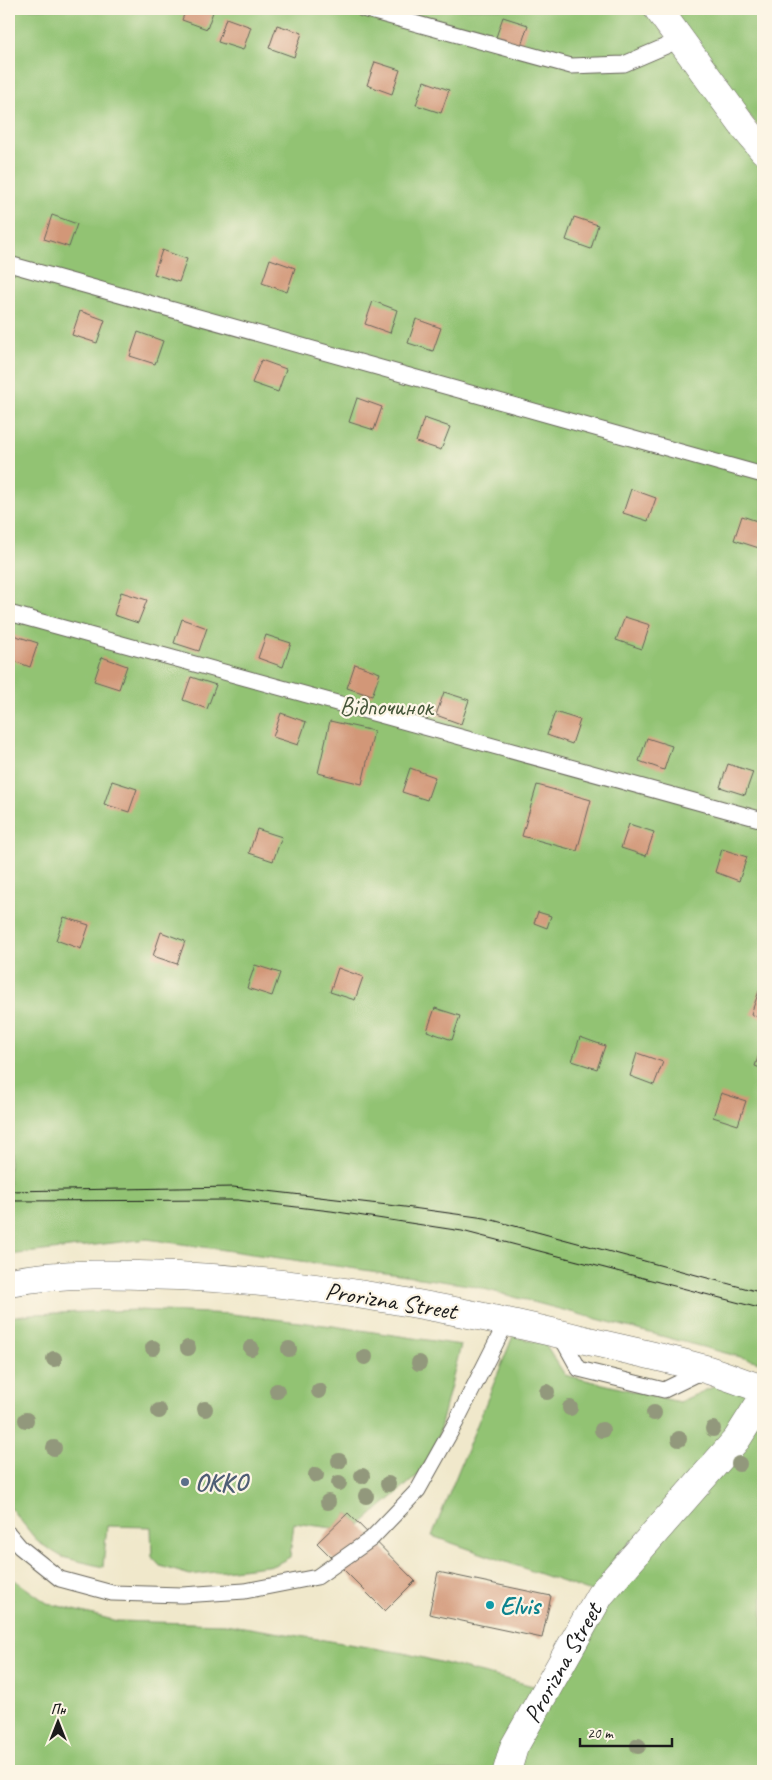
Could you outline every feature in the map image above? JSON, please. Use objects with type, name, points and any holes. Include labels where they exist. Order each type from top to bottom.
[{"type":"main road","points":[[658,9],[744,127],[763,150]]},
{"type":"main road","name":"Prorizna Street","points":[[9,1282],[101,1276],[238,1279],[376,1296],[560,1333],[706,1369],[763,1390]]},
{"type":"main road","name":"Prorizna Street","points":[[507,1771],[514,1747],[600,1595],[737,1439],[763,1398]]},
{"type":"lane","points":[[363,9],[571,66],[624,64],[680,40]]},
{"type":"lane","points":[[9,264],[763,475]]},
{"type":"lane","points":[[9,613],[763,820]]},
{"type":"lane","points":[[9,1534],[20,1547],[60,1579],[112,1593],[182,1595],[245,1591],[317,1577],[370,1539],[418,1490],[456,1422],[507,1321]]},
{"type":"green space","name":"Відпочинок","points":[[9,9],[646,9],[763,169],[763,1363],[469,1285],[147,1239],[9,1255]]},
{"type":"green space","points":[[669,9],[763,9],[763,133]]},
{"type":"green space","points":[[138,1310],[232,1314],[333,1326],[461,1345],[435,1449],[417,1476],[360,1525],[348,1513],[333,1528],[294,1523],[290,1557],[275,1565],[190,1575],[160,1566],[152,1557],[151,1527],[107,1526],[103,1567],[62,1557],[38,1542],[9,1506],[9,1317],[31,1314]]},
{"type":"green space","points":[[513,1336],[546,1345],[565,1375],[679,1402],[731,1379],[763,1389],[763,1771],[9,1771],[9,1576],[47,1603],[117,1621],[225,1624],[404,1653],[545,1689],[600,1595],[432,1536]]},
{"type":"building","points":[[186,9],[214,9],[207,29],[182,20]]},
{"type":"building","points":[[503,17],[528,25],[520,49],[495,40]]},
{"type":"building","points":[[226,18],[251,27],[243,50],[218,42]]},
{"type":"building","points":[[277,25],[302,33],[294,57],[269,48]]},
{"type":"building","points":[[375,62],[400,70],[392,94],[367,85]]},
{"type":"building","points":[[424,81],[449,90],[441,113],[416,105]]},
{"type":"building","points":[[52,215],[77,224],[69,247],[44,239]]},
{"type":"building","points":[[574,217],[598,225],[591,249],[566,240]]},
{"type":"building","points":[[162,250],[187,259],[179,282],[154,274]]},
{"type":"building","points":[[270,259],[295,268],[287,292],[262,283]]},
{"type":"building","points":[[373,301],[397,310],[390,333],[365,324]]},
{"type":"building","points":[[80,311],[105,320],[97,343],[72,335]]},
{"type":"building","points":[[416,319],[441,328],[433,351],[408,343]]},
{"type":"building","points":[[138,332],[163,341],[155,364],[130,356]]},
{"type":"building","points":[[261,360],[286,369],[278,392],[252,383]]},
{"type":"building","points":[[357,398],[382,407],[374,430],[349,422]]},
{"type":"building","points":[[424,418],[450,427],[441,450],[416,442]]},
{"type":"building","points":[[631,489],[656,498],[648,521],[623,513]]},
{"type":"building","points":[[742,516],[763,523],[763,536],[759,548],[734,540]]},
{"type":"building","points":[[121,592],[147,600],[138,623],[114,615]]},
{"type":"building","points":[[625,617],[650,625],[642,649],[616,640]]},
{"type":"building","points":[[182,619],[207,628],[199,651],[174,643]]},
{"type":"building","points":[[13,635],[38,643],[30,667],[9,659],[9,646]]},
{"type":"building","points":[[266,635],[291,643],[283,667],[258,658]]},
{"type":"building","points":[[102,657],[127,666],[119,689],[94,681]]},
{"type":"building","points":[[355,664],[380,673],[372,696],[347,688]]},
{"type":"building","points":[[191,677],[216,685],[207,709],[183,700]]},
{"type":"building","points":[[444,692],[469,700],[461,724],[436,715]]},
{"type":"building","points":[[555,712],[580,720],[572,744],[547,735]]},
{"type":"building","points":[[281,713],[306,722],[298,745],[273,737]]},
{"type":"building","points":[[330,721],[374,731],[362,784],[318,773]]},
{"type":"building","points":[[647,738],[672,746],[664,770],[639,761]]},
{"type":"building","points":[[728,764],[753,772],[745,795],[720,787]]},
{"type":"building","points":[[410,768],[435,777],[427,800],[402,792]]},
{"type":"building","points":[[112,781],[137,789],[129,812],[104,804]]},
{"type":"building","points":[[537,785],[591,800],[577,851],[522,836]]},
{"type":"building","points":[[629,824],[654,832],[646,856],[621,848]]},
{"type":"building","points":[[257,829],[282,837],[273,861],[249,853]]},
{"type":"building","points":[[722,849],[747,857],[739,881],[715,872]]},
{"type":"building","points":[[538,912],[551,916],[547,928],[534,923]]},
{"type":"building","points":[[64,917],[89,925],[81,949],[56,940]]},
{"type":"building","points":[[161,932],[185,941],[177,964],[153,956]]},
{"type":"building","points":[[255,965],[280,973],[272,996],[247,988]]},
{"type":"building","points":[[338,968],[363,977],[355,1000],[330,992]]},
{"type":"building","points":[[759,991],[763,992],[763,1019],[751,1014]]},
{"type":"building","points":[[435,1008],[460,1016],[452,1040],[427,1031]]},
{"type":"building","points":[[580,1037],[605,1046],[597,1069],[572,1061]]},
{"type":"building","points":[[763,1043],[763,1069],[755,1066]]},
{"type":"building","points":[[637,1053],[663,1062],[654,1085],[630,1076]]},
{"type":"building","points":[[721,1093],[746,1101],[738,1125],[713,1117]]},
{"type":"building","points":[[348,1513],[415,1581],[385,1611],[317,1543]]},
{"type":"building","name":"Elvis","points":[[438,1572],[551,1596],[542,1638],[429,1614]]},
{"type":"tram line","points":[[9,1191],[233,1187],[405,1207],[485,1218],[763,1293]]},
{"type":"tram line","points":[[9,1201],[237,1200],[331,1211],[462,1231],[763,1309]]},
{"type":"place","name":"ОККО","points":[[185,1482]]},
{"type":"place","name":"Elvis","points":[[490,1605]]}]
